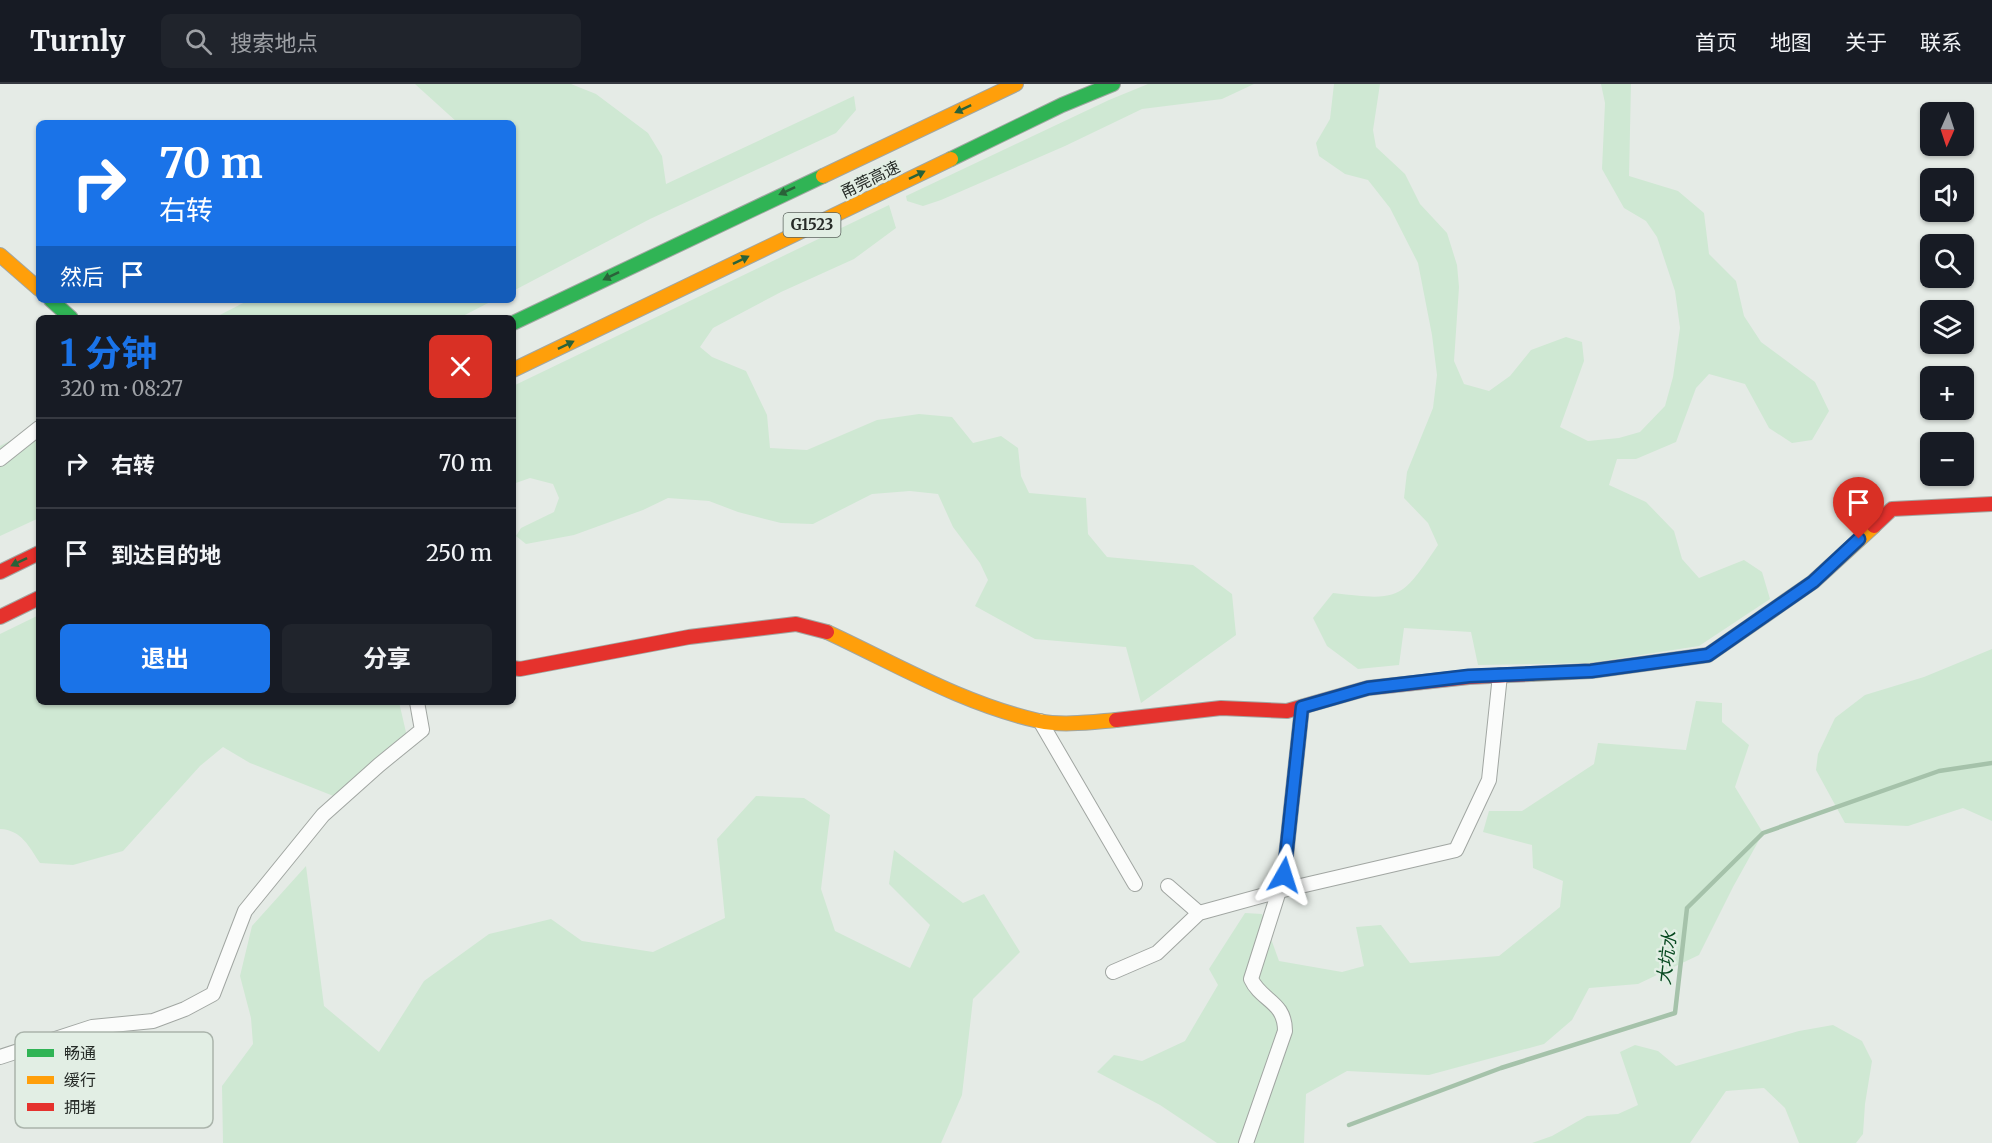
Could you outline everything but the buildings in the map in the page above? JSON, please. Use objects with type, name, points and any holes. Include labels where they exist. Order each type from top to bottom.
[{"type":"main road","name":"甬莞高速","points":[[516,322],[1016,84]]},
{"type":"main road","name":"甬莞高速","points":[[516,369],[1062,105],[1113,84]]},
{"type":"main road","points":[[0,255],[36,286]]},
{"type":"main road","points":[[54,303],[68,315]]},
{"type":"main road","points":[[516,668],[688,637],[796,624],[828,632],[900,669],[971,699],[1040,721],[1086,723],[1221,708],[1287,711],[1368,688],[1469,676],[1591,671],[1708,655],[1813,582],[1892,509],[1992,504]]},
{"type":"main road","points":[[0,572],[36,554]]},
{"type":"main road","points":[[0,617],[36,599]]},
{"type":"street","points":[[0,459],[36,430]]},
{"type":"street","points":[[1113,972],[1157,953],[1199,913],[1279,891],[1456,850],[1489,780],[1500,675]]},
{"type":"street","points":[[77,1032],[92,1027],[153,1021],[185,1009],[213,994],[245,911],[323,815],[422,730],[418,705]]},
{"type":"street","points":[[1246,1143],[1285,1031],[1285,1019],[1275,1002],[1255,987],[1251,979],[1284,875],[1302,707]]},
{"type":"street","points":[[1040,721],[1135,884]]},
{"type":"street","points":[[1168,886],[1199,913]]},
{"type":"street","points":[[0,1057],[15,1052]]},
{"type":"green space","points":[[415,84],[571,84],[596,94],[648,133],[662,156],[666,184],[854,96],[856,110],[836,133],[650,219],[516,289],[516,120],[455,120]]},
{"type":"green space","points":[[1148,84],[1254,84],[1222,99],[1142,109],[1065,146],[941,200],[923,206],[907,201],[906,196],[1109,100]]},
{"type":"green space","points":[[1334,84],[1380,84],[1373,130],[1376,147],[1405,174],[1420,204],[1447,233],[1457,265],[1459,287],[1454,361],[1464,384],[1489,391],[1510,376],[1531,350],[1566,337],[1582,342],[1584,361],[1560,427],[1588,441],[1619,438],[1640,432],[1665,406],[1673,377],[1680,328],[1675,291],[1657,237],[1646,221],[1624,208],[1602,169],[1605,103],[1601,84],[1631,84],[1629,176],[1678,191],[1704,213],[1709,254],[1736,281],[1744,316],[1761,342],[1815,382],[1829,411],[1812,440],[1792,443],[1769,428],[1745,384],[1709,374],[1696,388],[1676,442],[1636,459],[1617,459],[1609,485],[1646,502],[1674,531],[1682,559],[1699,578],[1744,560],[1762,572],[1770,599],[1699,646],[1589,663],[1478,665],[1471,632],[1404,628],[1399,665],[1358,669],[1327,646],[1313,618],[1333,593],[1372,597],[1397,593],[1415,577],[1438,545],[1428,523],[1404,498],[1407,472],[1433,408],[1437,375],[1418,263],[1390,208],[1368,180],[1345,174],[1319,156],[1316,143],[1330,119]]},
{"type":"green space","points":[[889,205],[896,228],[854,259],[781,292],[713,328],[700,347],[712,357],[746,371],[767,415],[770,448],[807,450],[877,420],[919,414],[952,417],[973,443],[1001,436],[1018,448],[1021,476],[1029,493],[1086,498],[1088,534],[1107,557],[1193,565],[1232,594],[1236,635],[1141,703],[1126,647],[1035,639],[975,606],[988,580],[980,563],[953,527],[938,494],[910,491],[872,494],[813,524],[781,523],[738,512],[709,501],[668,498],[643,510],[574,535],[526,544],[516,536],[521,528],[554,512],[559,498],[553,484],[530,478],[516,483],[516,385]]},
{"type":"green space","points":[[243,303],[488,303],[465,315],[220,315]]},
{"type":"green space","points":[[36,428],[36,519],[0,536],[0,446]]},
{"type":"green space","points":[[36,616],[36,705],[400,705],[408,741],[341,799],[250,763],[223,747],[200,766],[123,851],[73,865],[40,863],[19,836],[14,832],[0,829],[0,634]]},
{"type":"green space","points":[[1992,649],[1992,821],[1963,808],[1908,826],[1845,823],[1816,770],[1818,754],[1835,718],[1865,695],[1924,677]]},
{"type":"green space","points":[[1696,701],[1722,703],[1722,722],[1749,745],[1735,787],[1763,833],[1699,955],[1638,984],[1589,988],[1572,1020],[1544,1044],[1429,1075],[1347,1071],[1306,1094],[1304,1143],[1217,1143],[1160,1105],[1097,1072],[1114,1055],[1142,1061],[1185,1041],[1218,985],[1209,969],[1245,913],[1262,914],[1279,961],[1342,972],[1364,966],[1356,927],[1381,925],[1410,963],[1499,956],[1560,907],[1563,881],[1533,868],[1532,845],[1483,832],[1489,811],[1522,811],[1594,764],[1598,743],[1686,750]]},
{"type":"green space","points":[[756,796],[804,798],[830,815],[821,889],[835,931],[910,968],[930,925],[889,884],[894,850],[963,903],[984,894],[1020,952],[973,999],[962,1095],[941,1143],[223,1143],[222,1086],[253,1044],[251,1018],[240,976],[252,926],[306,866],[324,1006],[379,1052],[424,981],[489,934],[551,919],[582,941],[653,952],[725,918],[717,839]]},
{"type":"green space","points":[[1833,1025],[1862,1041],[1872,1061],[1863,1134],[1856,1143],[1799,1143],[1785,1108],[1764,1088],[1726,1091],[1690,1143],[1532,1143],[1552,1136],[1587,1116],[1618,1114],[1638,1105],[1620,1052],[1635,1045],[1658,1051],[1676,1066],[1799,1031]]},
{"type":"waterway","name":"大坑水","points":[[1349,1125],[1501,1068],[1675,1013],[1687,908],[1763,833],[1939,771],[1992,763]]},
{"type":"traffic: fast","points":[[951,159],[1062,105],[1113,84]]},
{"type":"traffic: fast","points":[[516,322],[823,176]]},
{"type":"traffic: fast","points":[[54,303],[68,315]]},
{"type":"traffic: slow","points":[[823,176],[1016,84]]},
{"type":"traffic: slow","points":[[516,369],[951,159]]},
{"type":"traffic: slow","points":[[0,255],[36,286]]},
{"type":"traffic: slow","points":[[1531,674],[1591,671],[1708,655],[1813,582],[1874,526]]},
{"type":"traffic: slow","points":[[827,632],[930,682],[1011,714],[1058,723],[1116,720]]},
{"type":"traffic: jam","points":[[1874,526],[1892,509],[1992,504]]},
{"type":"traffic: jam","points":[[0,572],[36,554]]},
{"type":"traffic: jam","points":[[0,617],[36,599]]},
{"type":"traffic: jam","points":[[516,668],[689,637],[796,624],[827,632]]},
{"type":"traffic: jam","points":[[1116,720],[1221,708],[1287,711],[1368,688],[1469,677],[1531,674]]},
{"type":"route","points":[[1284,875],[1302,707],[1368,688],[1469,676],[1591,671],[1708,655],[1813,582],[1859,539]]}]
